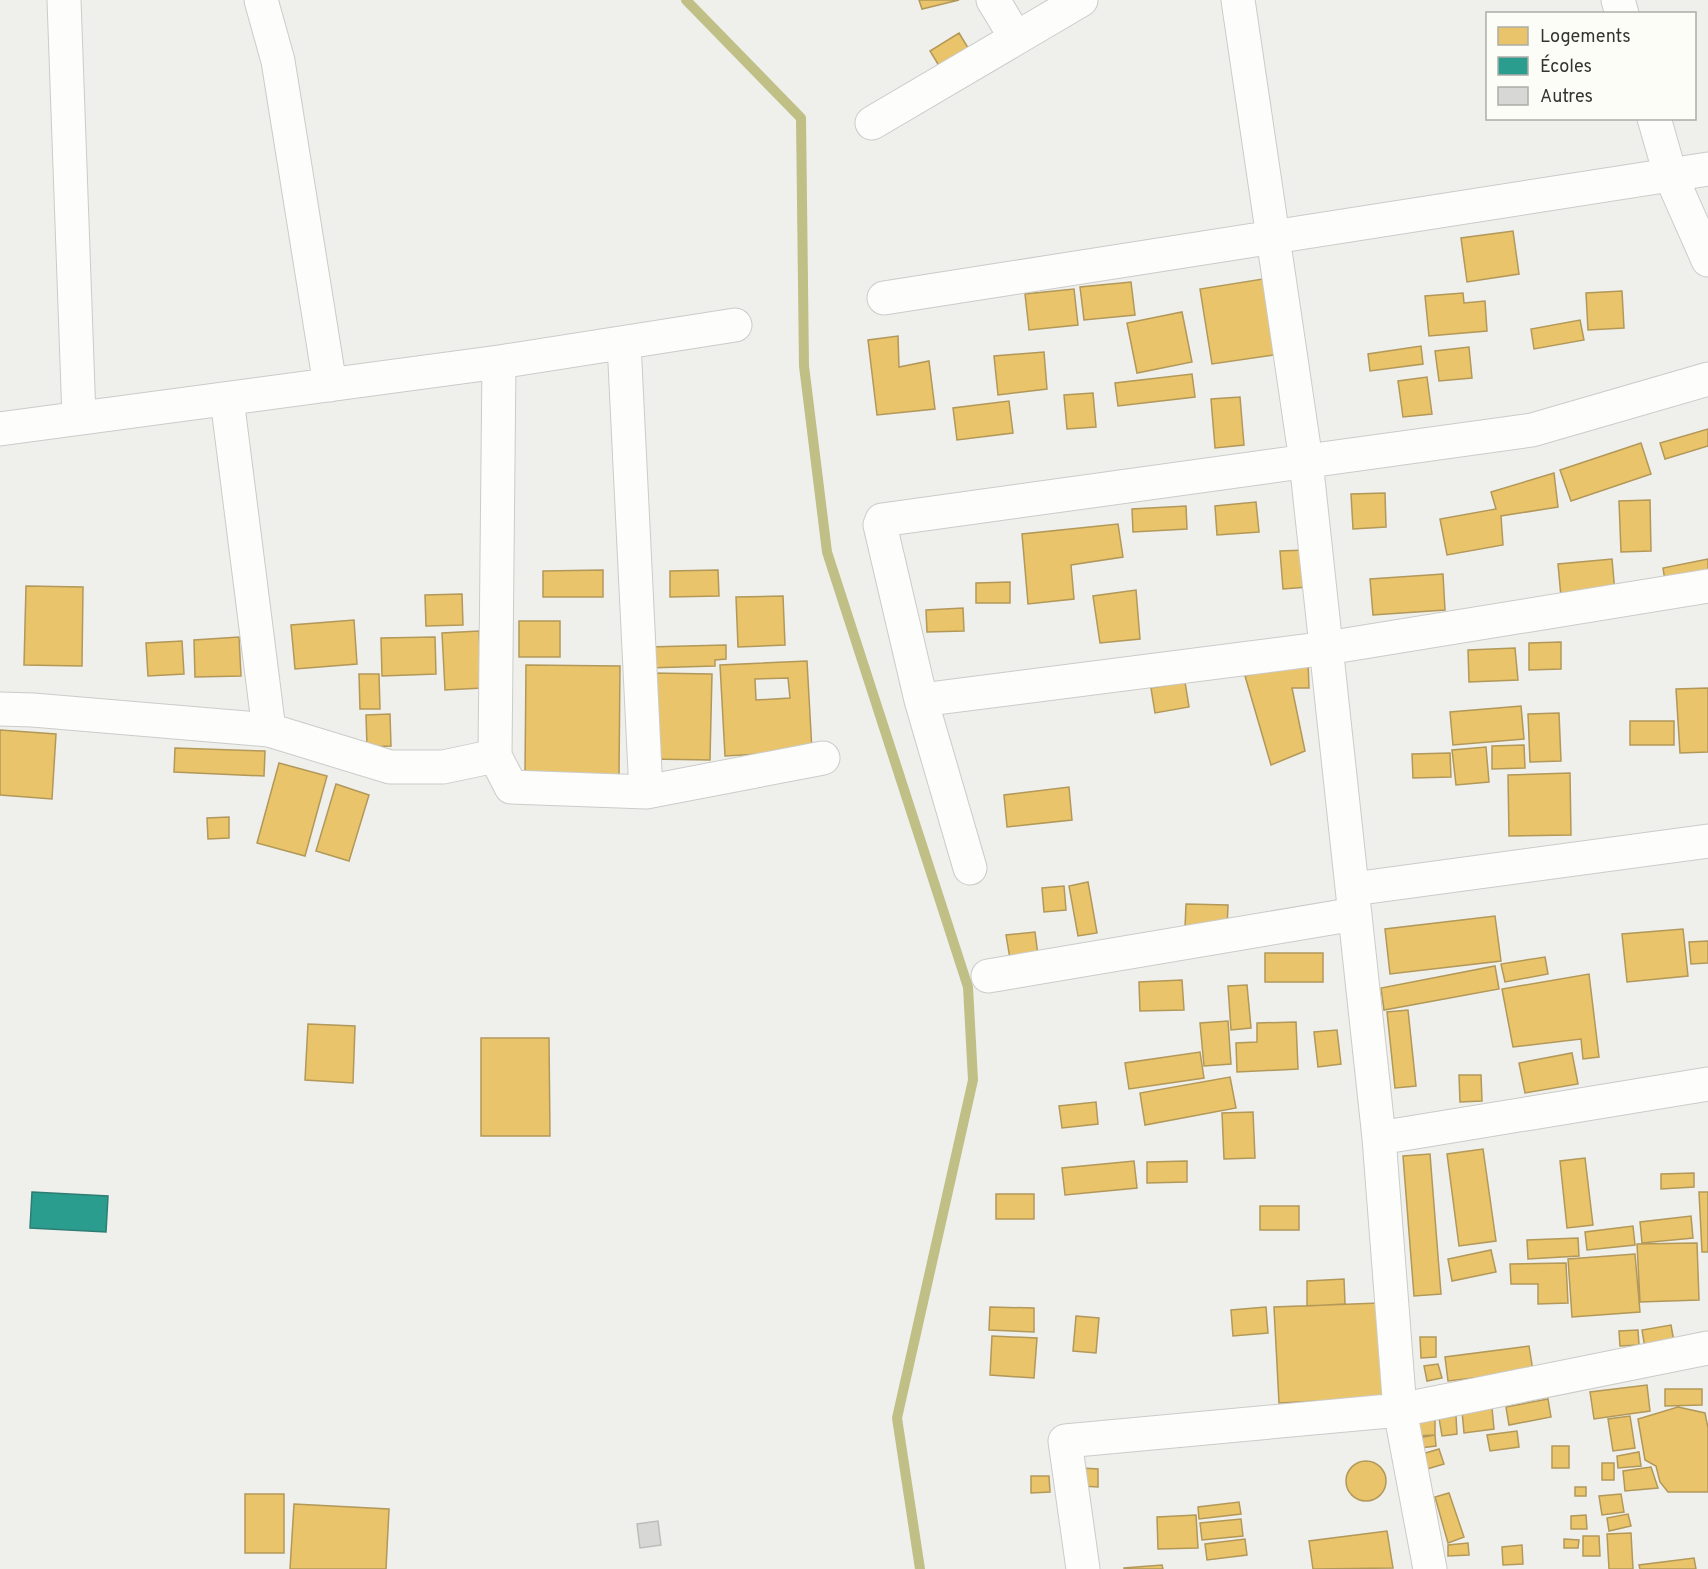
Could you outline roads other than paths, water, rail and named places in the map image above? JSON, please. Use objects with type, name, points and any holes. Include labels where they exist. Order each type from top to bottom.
[{"type":"street","points":[[64,0],[80,418]]},
{"type":"street","points":[[261,0],[278,61],[330,385]]},
{"type":"street","points":[[993,0],[1016,38]]},
{"type":"street","points":[[872,123],[1082,0]]},
{"type":"street","points":[[1238,0],[1306,461],[1379,1138],[1400,1410],[1430,1569]]},
{"type":"street","points":[[1655,120],[1670,174],[1708,260]]},
{"type":"street","points":[[884,298],[1708,169]]},
{"type":"street","points":[[0,429],[499,362],[735,325]]},
{"type":"street","points":[[624,343],[646,792]]},
{"type":"street","points":[[499,362],[495,756],[508,782],[518,789],[646,792],[823,758]]},
{"type":"street","points":[[970,868],[921,700],[880,525],[882,520],[1532,430],[1708,379]]},
{"type":"street","points":[[227,399],[269,730]]},
{"type":"street","points":[[921,700],[1327,648],[1708,586]]},
{"type":"street","points":[[0,710],[33,710],[269,730],[390,767],[443,767],[495,756]]},
{"type":"street","points":[[988,976],[1354,902],[1708,841]]},
{"type":"street","points":[[1379,1138],[1708,1084]]},
{"type":"street","points":[[1083,1569],[1065,1440],[1400,1410],[1708,1348]]},
{"type":"waterway","points":[[686,0],[801,118],[804,366],[827,552],[968,987],[973,1080],[897,1418],[920,1569]]}]
